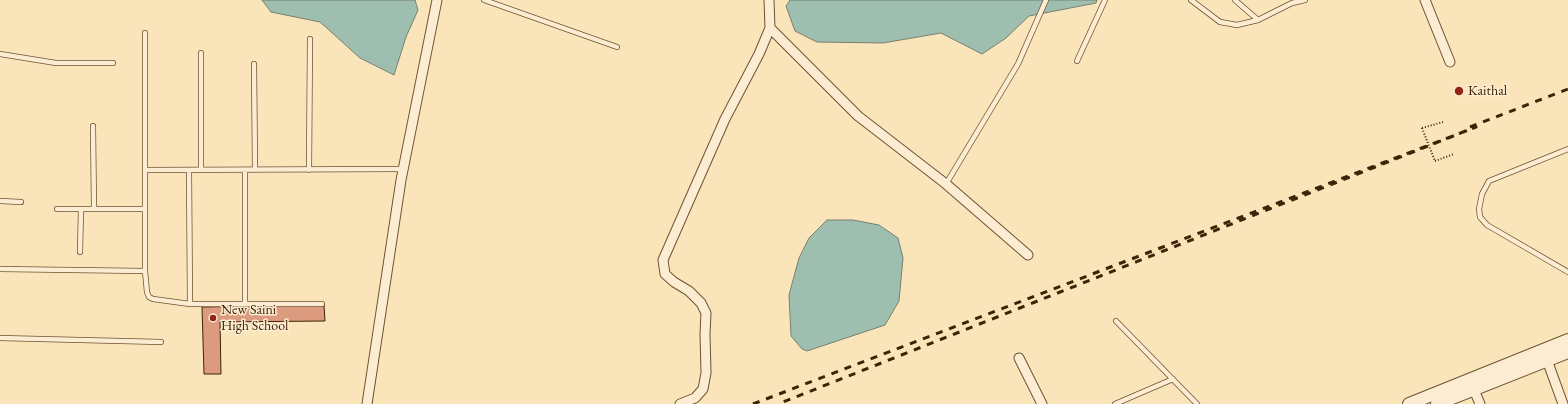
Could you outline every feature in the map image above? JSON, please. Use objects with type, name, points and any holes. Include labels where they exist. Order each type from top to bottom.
[{"type":"street","points":[[367,404],[404,169],[437,0]]},
{"type":"street","points":[[680,404],[695,398],[703,389],[706,373],[706,313],[701,303],[689,291],[674,282],[665,274],[663,260],[725,119],[760,54],[770,28],[769,0]]},
{"type":"street","points":[[1425,0],[1450,62]]},
{"type":"street","points":[[770,28],[858,116],[946,184],[1028,255]]},
{"type":"street","points":[[1437,404],[1472,384],[1568,340]]},
{"type":"street","points":[[1409,404],[1568,352]]},
{"type":"street","points":[[1019,358],[1042,404]]},
{"type":"street","points":[[1547,360],[1563,404]]},
{"type":"street","points":[[1472,384],[1480,404]]},
{"type":"lane","points":[[484,0],[617,47]]},
{"type":"lane","points":[[946,184],[1018,64],[1046,0]]},
{"type":"lane","points":[[1077,61],[1105,0]]},
{"type":"lane","points":[[1191,0],[1220,22],[1237,25],[1258,20],[1291,2],[1305,0]]},
{"type":"lane","points":[[1235,0],[1258,20]]},
{"type":"lane","points":[[145,33],[145,271],[147,292],[149,297],[153,300],[190,304],[322,304]]},
{"type":"lane","points":[[308,170],[310,39]]},
{"type":"lane","points":[[201,53],[201,170]]},
{"type":"lane","points":[[0,54],[56,63],[113,63]]},
{"type":"lane","points":[[254,64],[255,170]]},
{"type":"lane","points":[[92,126],[94,209]]},
{"type":"lane","points":[[1568,149],[1489,181],[1482,194],[1479,209],[1480,217],[1487,225],[1568,272]]},
{"type":"lane","points":[[145,170],[404,169]]},
{"type":"lane","points":[[189,170],[190,304]]},
{"type":"lane","points":[[245,170],[245,304]]},
{"type":"lane","points":[[0,201],[21,202]]},
{"type":"lane","points":[[57,209],[145,209]]},
{"type":"lane","points":[[80,252],[81,209]]},
{"type":"lane","points":[[0,269],[145,271]]},
{"type":"lane","points":[[1116,321],[1197,404]]},
{"type":"lane","points":[[0,338],[161,342]]},
{"type":"lane","points":[[1115,404],[1173,379]]},
{"type":"path","points":[[1443,122],[1422,128],[1435,161],[1454,154]]},
{"type":"shaded area","points":[[262,0],[415,0],[418,10],[406,37],[394,75],[360,58],[320,22],[271,12]]},
{"type":"shaded area","points":[[790,0],[1097,0],[1096,3],[1029,16],[1006,38],[982,54],[941,33],[883,43],[817,42],[795,31],[786,6]]},
{"type":"shaded area","points":[[827,220],[853,220],[879,225],[898,238],[903,258],[899,301],[885,325],[807,351],[802,349],[791,336],[789,295],[799,258],[809,238]]},
{"type":"building","points":[[324,305],[325,321],[220,322],[221,374],[204,374],[202,307]]},
{"type":"railway","points":[[1470,127],[1568,89]]},
{"type":"railway","points":[[753,404],[1476,127],[778,404]]},
{"type":"place","name":"Kaithal","points":[[1459,91]]},
{"type":"place","name":"New Saini High School","points":[[213,318]]}]
